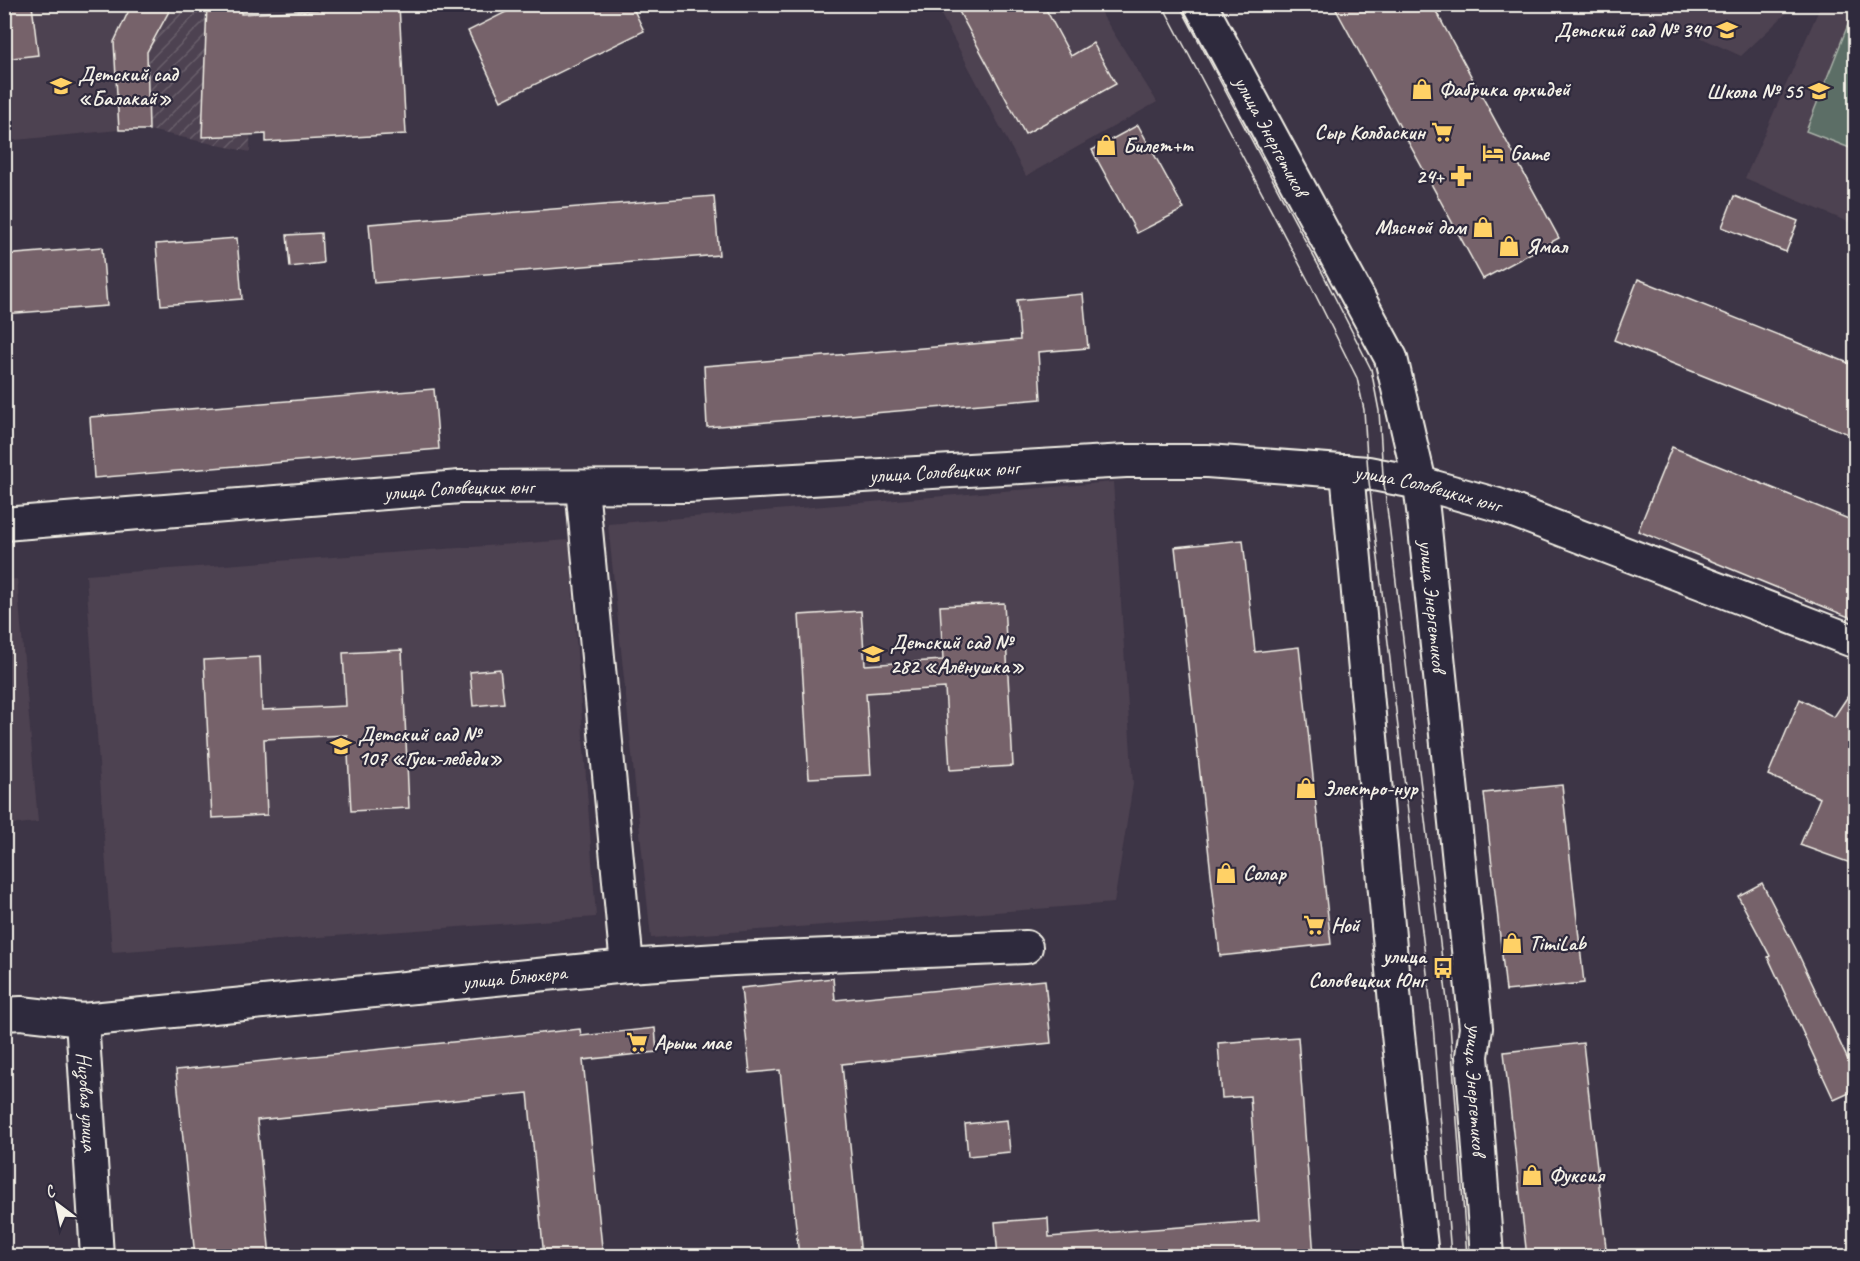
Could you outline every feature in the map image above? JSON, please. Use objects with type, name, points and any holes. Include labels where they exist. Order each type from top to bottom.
[{"type":"street","name":"улица Энергетиков","points":[[1200,4],[1391,358],[1420,483],[1476,1028],[1472,1056],[1487,1257]]},
{"type":"street","name":"улица Соловецких юнг","points":[[4,524],[460,487],[688,486],[1126,461],[1207,460],[1347,471],[1383,475],[1420,483],[1498,506],[1856,642]]},
{"type":"street","points":[[1347,471],[1397,1025],[1422,1257]]},
{"type":"street","points":[[582,487],[627,966]]},
{"type":"street","name":"улица Блюхера","points":[[4,1014],[21,1013],[82,1020],[627,966],[733,959],[1026,947]]},
{"type":"street","name":"Низовая улица","points":[[82,1020],[98,1257]]},
{"type":"shaded area","name":"Детский сад «Балакай»","points":[[5,5],[132,5],[114,42],[119,130],[5,141]]},
{"type":"shaded area","points":[[132,5],[252,5],[250,152],[149,130],[119,130],[114,42]]},
{"type":"shaded area","points":[[936,5],[1096,5],[1157,102],[1026,176]]},
{"type":"shaded area","name":"Детский сад № 340","points":[[1630,5],[1795,5],[1741,56]]},
{"type":"shaded area","name":"Школа № 55","points":[[1821,5],[1855,5],[1855,225],[1745,178]]},
{"type":"shaded area","name":"Детский сад № 282 «Алёнушка»","points":[[1113,482],[1133,784],[1114,903],[651,938],[608,524]]},
{"type":"shaded area","name":"Детский сад № 107 «Гуси-лебеди»","points":[[569,540],[596,917],[112,952],[86,575]]},
{"type":"shaded area","points":[[17,579],[38,822],[5,825],[5,580]]},
{"type":"green space","points":[[1855,7],[1856,150],[1806,131]]},
{"type":"building","points":[[132,4],[173,4],[147,52],[149,130],[119,130],[114,42]]},
{"type":"building","points":[[207,4],[241,4],[241,14],[399,5],[406,134],[266,142],[266,134],[202,137]]},
{"type":"building","points":[[522,4],[631,4],[644,31],[501,101],[468,31]]},
{"type":"building","points":[[955,4],[1043,4],[1071,56],[1093,43],[1116,84],[1025,134]]},
{"type":"building","points":[[1333,4],[1432,4],[1559,238],[1483,279]]},
{"type":"building","points":[[32,5],[38,55],[4,59],[4,9]]},
{"type":"building","points":[[1138,125],[1184,209],[1137,233],[1092,150]]},
{"type":"building","points":[[714,196],[719,255],[374,283],[369,224]]},
{"type":"building","points":[[1734,196],[1798,221],[1786,252],[1722,227]]},
{"type":"building","points":[[321,233],[323,263],[290,267],[287,235]]},
{"type":"building","points":[[237,238],[242,299],[161,305],[156,244]]},
{"type":"building","points":[[102,247],[107,306],[4,314],[4,255]]},
{"type":"building","points":[[1638,279],[1856,366],[1856,437],[1614,340]]},
{"type":"building","points":[[1083,294],[1088,348],[1038,352],[1041,399],[707,427],[704,366],[1020,340],[1017,300]]},
{"type":"building","points":[[434,389],[439,449],[94,478],[90,417]]},
{"type":"building","points":[[1672,447],[1856,522],[1856,620],[1638,531]]},
{"type":"building","points":[[1243,540],[1255,652],[1299,647],[1331,944],[1220,956],[1175,547]]},
{"type":"building","points":[[1004,603],[1013,766],[950,770],[945,688],[866,693],[871,775],[809,778],[799,615],[861,611],[865,665],[943,660],[940,606]]},
{"type":"building","points":[[402,650],[409,808],[351,811],[347,735],[264,739],[267,815],[212,818],[204,660],[260,657],[262,710],[346,706],[343,653]]},
{"type":"building","points":[[500,669],[504,703],[473,706],[470,672]]},
{"type":"building","points":[[1856,684],[1856,865],[1800,845],[1820,798],[1768,775],[1800,699],[1834,717]]},
{"type":"building","points":[[1562,785],[1584,983],[1506,991],[1484,793]]},
{"type":"building","points":[[1762,883],[1796,949],[1856,1077],[1856,1090],[1834,1100],[1768,957],[1770,956],[1738,896]]},
{"type":"building","points":[[833,978],[835,1000],[1045,980],[1051,1043],[842,1064],[861,1257],[799,1257],[780,1070],[750,1073],[741,988]]},
{"type":"building","points":[[655,1028],[657,1052],[583,1060],[603,1257],[544,1257],[528,1093],[257,1120],[270,1257],[195,1257],[176,1070],[580,1029],[581,1036]]},
{"type":"building","points":[[1298,1037],[1314,1257],[998,1257],[995,1222],[1048,1218],[1049,1237],[1259,1221],[1250,1096],[1222,1098],[1218,1043]]},
{"type":"building","points":[[1583,1043],[1607,1257],[1527,1257],[1504,1052]]},
{"type":"building","points":[[1007,1120],[1010,1152],[968,1156],[965,1124]]},
{"type":"tram line","points":[[1162,4],[1357,378],[1364,410],[1368,473],[1433,1024],[1451,1256]]},
{"type":"tram line","points":[[1179,4],[1371,369],[1379,411],[1383,475],[1450,1025],[1467,1256]]},
{"type":"place","name":"Детский сад № 340","points":[[1727,30]]},
{"type":"place","name":"Детский сад «Балакай»","points":[[61,86]]},
{"type":"place","name":"Фабрика орхидей","points":[[1422,89]]},
{"type":"place","name":"Школа № 55","points":[[1819,91]]},
{"type":"place","name":"Сыр Колбаскин","points":[[1442,132]]},
{"type":"place","name":"Билет+т","points":[[1106,145]]},
{"type":"place","name":"Game","points":[[1493,153]]},
{"type":"place","name":"24+","points":[[1461,176]]},
{"type":"place","name":"Мясной дом","points":[[1483,227]]},
{"type":"place","name":"Ямал","points":[[1509,246]]},
{"type":"place","name":"Детский сад № 282 «Алёнушка»","points":[[873,654]]},
{"type":"place","name":"Детский сад № 107 «Гуси-лебеди»","points":[[341,746]]},
{"type":"place","name":"Электро-нур","points":[[1306,788]]},
{"type":"place","name":"Солар","points":[[1226,873]]},
{"type":"place","name":"Ной","points":[[1314,925]]},
{"type":"place","name":"TimiLab","points":[[1512,943]]},
{"type":"place","name":"улица Соловецких Юнг","points":[[1443,968]]},
{"type":"place","name":"Арыш мае","points":[[637,1042]]},
{"type":"place","name":"Фуксия","points":[[1532,1175]]}]
